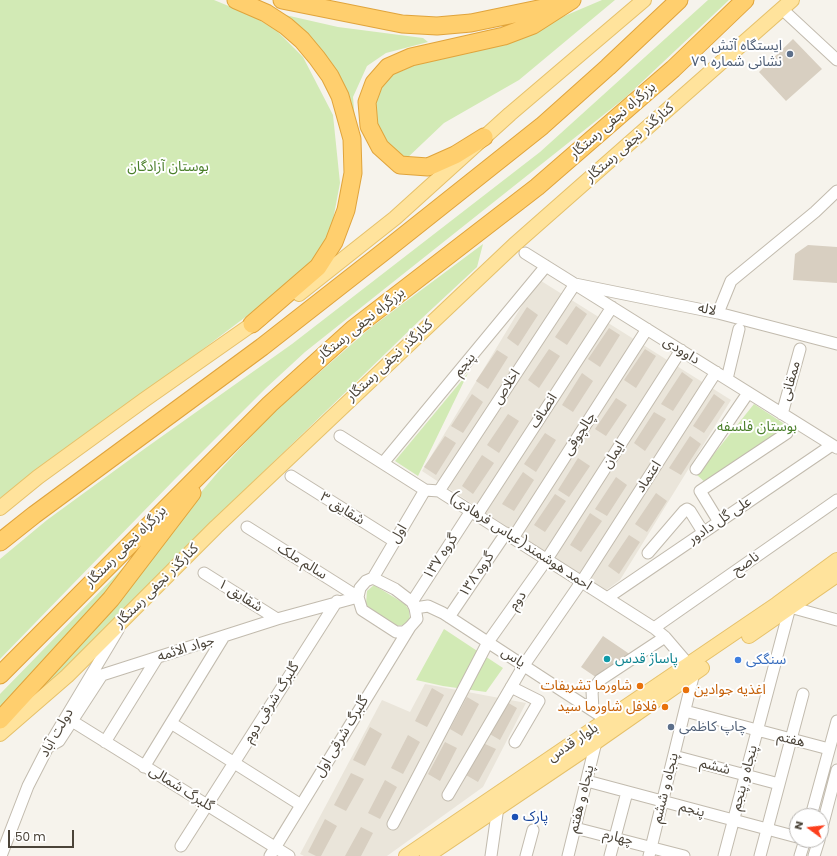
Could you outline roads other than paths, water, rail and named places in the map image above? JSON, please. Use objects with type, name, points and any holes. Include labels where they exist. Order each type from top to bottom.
[{"type":"highway","points":[[236,0],[266,13],[286,26],[302,40],[330,76],[340,96],[352,139],[353,173],[346,210],[334,242],[318,267],[252,324]]},
{"type":"highway","points":[[282,0],[402,24],[437,26],[471,23],[537,10],[572,0]]},
{"type":"highway","points":[[484,137],[455,155],[428,167],[400,164],[380,147],[369,126],[367,102],[374,83],[388,67],[411,57],[504,36],[533,25],[572,0]]},
{"type":"highway","points":[[0,542],[34,515],[262,347],[398,241],[542,126],[608,67],[679,0]]},
{"type":"highway","name":"بزرگراه نجفی رستگار","points":[[0,675],[270,404],[353,329],[537,187],[673,69],[745,0]]},
{"type":"highway","points":[[0,720],[111,599],[225,448]]},
{"type":"main road","points":[[0,508],[38,477],[132,409],[252,324],[300,293],[395,218],[484,137],[644,0]]},
{"type":"main road","name":"کنارگذر نجفی رستگار","points":[[0,734],[68,676],[126,616],[318,429],[514,245],[787,5]]},
{"type":"main road","name":"بلوار قدس","points":[[427,856],[596,742],[837,560]]},
{"type":"main road","name":"بلوار قدس","points":[[406,856],[607,720],[692,669],[790,607],[837,575]]},
{"type":"street","points":[[787,5],[837,60]]},
{"type":"street","points":[[718,313],[731,281],[837,192]]},
{"type":"street","name":"داوودی","points":[[525,253],[835,447]]},
{"type":"street","name":"پنجم","points":[[383,463],[546,266]]},
{"type":"street","name":"لاله","points":[[575,284],[718,313],[837,344]]},
{"type":"street","name":"اخلاص","points":[[439,491],[575,284]]},
{"type":"street","name":"انصاف","points":[[474,513],[612,307]]},
{"type":"street","points":[[726,379],[740,329]]},
{"type":"street","name":"چالچوقی","points":[[510,535],[647,330]]},
{"type":"street","name":"ممقانی","points":[[782,414],[800,349]]},
{"type":"street","name":"ایمان","points":[[547,559],[681,350]]},
{"type":"street","name":"اعتماد","points":[[582,581],[716,372]]},
{"type":"street","points":[[696,469],[748,393]]},
{"type":"street","points":[[719,522],[700,491],[786,433]]},
{"type":"street","name":"احمد هوشمند(عباس فرهادی)","points":[[340,436],[425,490],[439,491],[654,628],[665,637],[692,669]]},
{"type":"street","name":"علی گل دادور","points":[[607,598],[703,532],[835,447]]},
{"type":"street","name":"شقایق ۳","points":[[291,476],[394,541]]},
{"type":"street","name":"اول","points":[[358,597],[360,588],[366,581],[373,578],[425,490]]},
{"type":"street","name":"ناصح","points":[[654,628],[837,500]]},
{"type":"street","points":[[648,553],[687,509],[690,510],[703,532]]},
{"type":"street","name":"گروه ۱۳۷","points":[[410,627],[416,619],[413,605],[474,513]]},
{"type":"street","name":"سالم ملک","points":[[247,527],[358,597]]},
{"type":"street","name":"گروه ۱۳۸","points":[[449,617],[510,535]]},
{"type":"street","name":"دوم","points":[[393,824],[488,642],[547,559]]},
{"type":"street","name":"شقایق ۱","points":[[204,573],[277,619]]},
{"type":"street","points":[[373,578],[395,589],[413,605]]},
{"type":"street","points":[[448,796],[524,666],[582,581]]},
{"type":"street","points":[[358,597],[362,610],[396,632],[404,632],[410,627]]},
{"type":"street","name":"جواد الائمه","points":[[48,747],[59,741],[102,675],[223,638],[277,619],[336,601],[358,597]]},
{"type":"street","name":"گلبرگ شرقی دوم","points":[[181,846],[336,601]]},
{"type":"street","name":"یاس","points":[[413,605],[428,606],[449,617],[607,720]]},
{"type":"street","points":[[790,607],[837,620]]},
{"type":"street","name":"پنجاه و پنجم","points":[[724,856],[790,607]]},
{"type":"street","name":"دولت آباد","points":[[1,856],[28,786],[48,747],[126,616]]},
{"type":"street","name":"گلبرگ شرقی اول","points":[[273,852],[410,627]]},
{"type":"street","points":[[593,711],[592,691],[600,680],[665,637]]},
{"type":"street","points":[[144,767],[223,638]]},
{"type":"street","points":[[105,742],[157,658]]},
{"type":"street","name":"پنجاه و ششم","points":[[650,851],[674,756],[692,669]]},
{"type":"street","points":[[511,687],[539,701],[516,742]]},
{"type":"street","points":[[760,856],[803,694]]},
{"type":"street","name":"هفتم","points":[[684,711],[757,732],[829,750]]},
{"type":"street","name":"گلبرگ شمالی","points":[[72,721],[207,806],[273,852],[289,856]]},
{"type":"street","points":[[813,808],[837,721]]},
{"type":"street","points":[[171,723],[301,805]]},
{"type":"street","name":"پنجاه و هفتم","points":[[568,856],[596,742]]},
{"type":"street","name":"ششم","points":[[674,756],[779,784]]},
{"type":"street","points":[[827,808],[837,770]]},
{"type":"street","name":"پنجم","points":[[587,781],[734,821],[789,834]]},
{"type":"street","points":[[610,856],[627,792]]},
{"type":"street","points":[[492,856],[498,807]]},
{"type":"street","points":[[474,824],[484,824],[495,828]]},
{"type":"street","name":"چهارم","points":[[575,828],[615,838],[650,851],[684,856]]},
{"type":"street","points":[[526,856],[534,830]]},
{"type":"place","name":"ایستگاه آتش نشانی شماره ۷۹","points":[[790,54]]},
{"type":"place","name":"پاساژ قدس","points":[[607,659]]},
{"type":"place","name":"سنگکی","points":[[738,660]]},
{"type":"place","name":"شاورما تشریفات","points":[[640,686]]},
{"type":"place","name":"اغذیه جوادین","points":[[686,690]]},
{"type":"place","name":"فلافل شاورما سید","points":[[665,707]]},
{"type":"place","name":"چاپ كاظمى","points":[[671,727]]},
{"type":"place","name":"پارک","points":[[515,817]]},
{"type":"park label","name":"بوستان آزادگان","points":[[168,167]]},
{"type":"park label","name":"بوستان فلسفه","points":[[757,427]]}]
